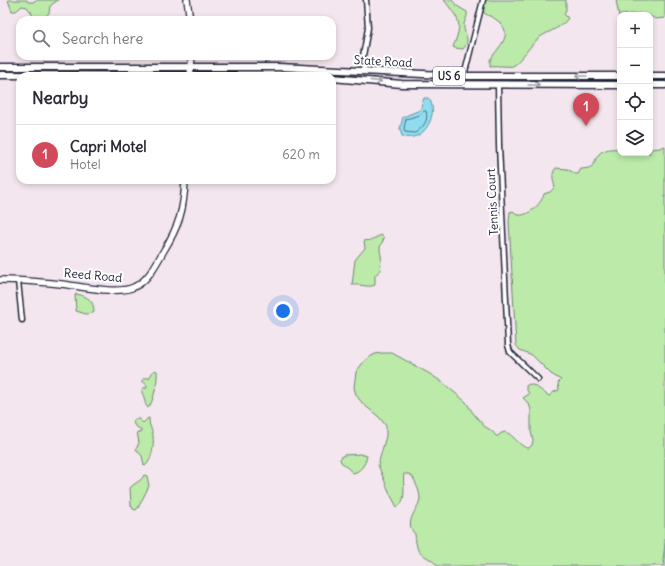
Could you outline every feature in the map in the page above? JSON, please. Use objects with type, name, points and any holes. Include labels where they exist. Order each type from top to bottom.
[{"type":"main road","name":"State Road","points":[[0,67],[279,67],[464,76],[617,76]]},
{"type":"main road","points":[[0,75],[16,75]]},
{"type":"main road","points":[[653,76],[665,76]]},
{"type":"main road","name":"State Road","points":[[336,78],[402,84],[617,85]]},
{"type":"main road","points":[[653,85],[665,85]]},
{"type":"street","points":[[186,0],[189,16]]},
{"type":"street","points":[[364,72],[363,56],[368,28],[366,0]]},
{"type":"street","points":[[464,76],[482,0]]},
{"type":"street","points":[[190,72],[192,60]]},
{"type":"street","points":[[336,75],[338,70]]},
{"type":"street","points":[[515,76],[515,85]]},
{"type":"street","points":[[600,76],[600,85]]},
{"type":"street","name":"Tennis Court","points":[[498,85],[506,319],[510,352],[538,379]]},
{"type":"street","name":"Reed Road","points":[[0,280],[61,284],[117,290],[137,286],[153,269],[177,226],[183,206],[185,184]]},
{"type":"street","points":[[18,281],[22,320]]},
{"type":"green space","points":[[8,0],[27,0],[28,2],[33,2],[36,0],[58,0],[50,6],[49,13],[46,16],[32,16],[27,7],[22,6],[16,11],[12,11]]},
{"type":"green space","points":[[444,0],[452,0],[457,6],[467,12],[464,28],[467,42],[463,49],[453,47],[459,27],[457,18]]},
{"type":"green space","points":[[484,0],[566,0],[566,10],[564,14],[568,18],[559,26],[540,37],[512,66],[490,66],[490,60],[501,46],[505,36],[505,31],[503,26],[495,18],[484,13]]},
{"type":"green space","points":[[616,0],[665,0],[665,18],[653,18],[653,12],[618,12]]},
{"type":"green space","points":[[665,146],[665,566],[438,566],[421,554],[417,548],[415,534],[410,525],[412,516],[420,499],[415,481],[409,474],[404,474],[404,497],[397,507],[390,494],[378,465],[386,436],[386,426],[379,417],[363,404],[356,395],[354,387],[356,372],[365,360],[375,354],[392,353],[442,382],[466,402],[484,426],[492,431],[496,436],[506,432],[525,447],[529,448],[533,441],[531,431],[531,410],[529,404],[523,398],[529,394],[526,386],[529,384],[532,385],[549,396],[559,390],[558,383],[561,380],[551,374],[532,355],[520,350],[516,345],[509,221],[510,212],[513,211],[518,215],[522,215],[534,209],[543,198],[544,194],[550,192],[555,187],[553,175],[556,168],[567,169],[578,174],[581,169],[590,168],[599,154],[606,150],[617,149],[617,156],[653,156],[653,149]]},
{"type":"green space","points":[[381,235],[384,238],[380,248],[381,270],[375,275],[375,285],[352,285],[355,260],[365,248],[364,241],[371,240]]},
{"type":"green space","points":[[76,294],[89,299],[93,304],[93,313],[86,314],[76,311]]},
{"type":"green space","points":[[154,370],[157,371],[156,385],[154,396],[148,408],[142,393],[143,388],[147,387],[142,381],[144,378],[149,378]]},
{"type":"green space","points":[[148,418],[153,435],[153,444],[152,455],[145,466],[142,456],[136,449],[139,443],[137,432],[141,432],[141,430],[134,425],[133,421],[135,419],[139,419],[143,423]]},
{"type":"green space","points":[[360,454],[367,456],[365,462],[360,469],[353,473],[341,462],[340,459],[343,455]]},
{"type":"green space","points":[[144,475],[147,476],[149,486],[136,510],[133,509],[131,505],[130,488]]},
{"type":"water","points":[[424,98],[428,98],[431,103],[432,110],[431,117],[424,131],[418,135],[410,137],[402,136],[400,129],[403,117],[420,110]]},
{"type":"waterway","points":[[665,544],[663,560],[665,564]]},
{"type":"place","name":"Capri Motel","points":[[586,126]]}]
